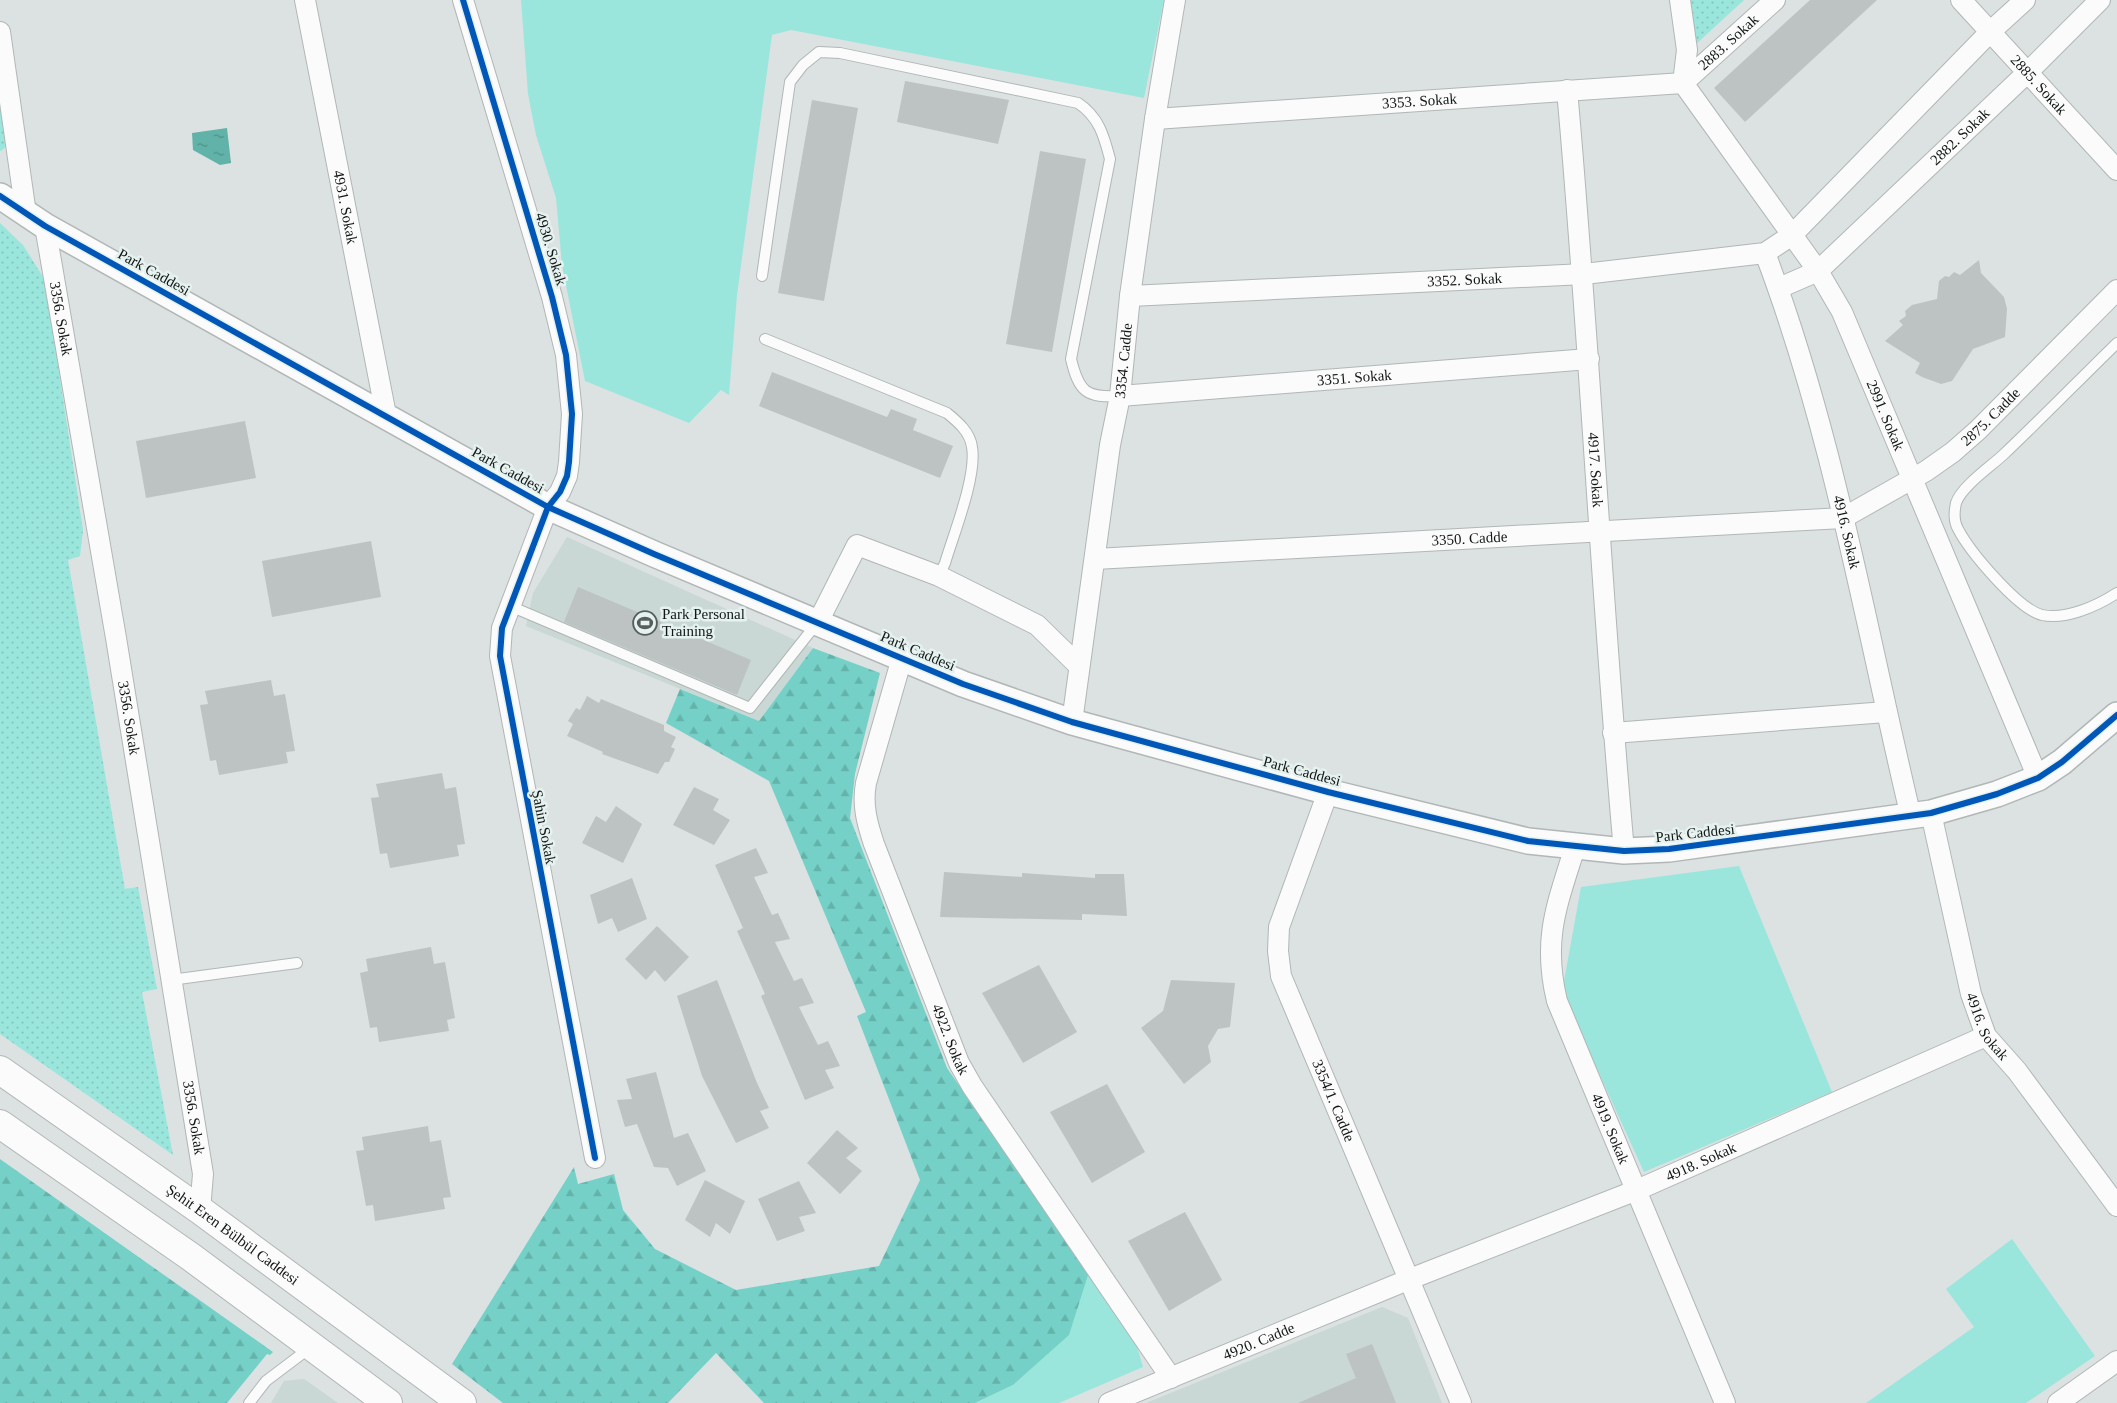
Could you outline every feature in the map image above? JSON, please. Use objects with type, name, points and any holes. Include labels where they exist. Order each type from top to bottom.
[{"type":"main road","name":"Şehit Eren Bülbül Caddesi","points":[[0,1070],[200,1210],[461,1403]]},
{"type":"main road","points":[[0,1124],[183,1251],[388,1403]]},
{"type":"street","name":"4931. Sokak","points":[[304,0],[386,416]]},
{"type":"street","name":"4930. Sokak","points":[[463,0],[552,297],[566,355],[572,414],[569,462],[567,476],[560,492],[548,507]]},
{"type":"street","name":"3354. Cadde","points":[[1072,722],[1110,446],[1120,396],[1130,296],[1155,119],[1175,0]]},
{"type":"street","points":[[1680,0],[1687,50],[1682,83]]},
{"type":"street","name":"2883. Sokak","points":[[1682,83],[1775,0]]},
{"type":"street","name":"2885. Sokak","points":[[1961,0],[2029,71],[2117,170]]},
{"type":"street","points":[[1792,234],[1991,31],[2025,0]]},
{"type":"street","name":"2882. Sokak","points":[[1818,272],[2029,71],[2100,0]]},
{"type":"street","name":"3356. Sokak","points":[[0,32],[116,638],[203,1174],[200,1210]]},
{"type":"street","name":"3353. Sokak","points":[[1155,119],[1682,83]]},
{"type":"street","name":"2991. Sokak","points":[[1682,83],[1818,272],[1851,333],[1911,480],[2038,778]]},
{"type":"street","name":"4917. Sokak","points":[[1568,90],[1584,274],[1613,733],[1624,851]]},
{"type":"street","name":"Park Caddesi","points":[[0,196],[36,220],[548,507],[646,551],[963,684],[1072,722],[1328,792],[1528,841],[1624,851],[1710,845],[1921,815],[1998,794],[2038,778],[2062,762],[2117,715]]},
{"type":"street","name":"3352. Sokak","points":[[1130,296],[1584,274],[1765,253],[1792,234]]},
{"type":"street","name":"4916. Sokak","points":[[1765,253],[1779,288],[1819,420],[1886,712],[1921,815],[1971,994],[1986,1036],[2016,1070],[2117,1206]]},
{"type":"street","points":[[1779,288],[1818,272]]},
{"type":"street","name":"2875. Cadde","points":[[1843,518],[1911,480],[1938,463],[1967,440],[2117,290]]},
{"type":"street","name":"3351. Sokak","points":[[1120,396],[1589,359]]},
{"type":"street","name":"Şahin Sokak","points":[[548,507],[510,606],[501,636],[502,669],[594,1158]]},
{"type":"street","name":"3350. Cadde","points":[[1095,559],[1843,518]]},
{"type":"street","points":[[818,622],[857,545],[939,576],[1037,625],[1079,666]]},
{"type":"street","name":"4922. Sokak","points":[[902,658],[863,798],[865,814],[874,844],[959,1063],[972,1086],[1171,1378]]},
{"type":"street","points":[[1613,733],[1886,712]]},
{"type":"street","name":"3354/1. Cadde","points":[[1328,792],[1282,916],[1278,939],[1279,963],[1290,1001],[1410,1279],[1461,1403]]},
{"type":"street","name":"4919. Sokak","points":[[1575,847],[1552,924],[1549,950],[1551,975],[1557,1001],[1725,1403]]},
{"type":"street","name":"4918. Sokak","points":[[1410,1279],[1637,1190],[1986,1036]]},
{"type":"street","name":"4920. Cadde","points":[[1109,1403],[1410,1279]]},
{"type":"street","points":[[2058,1403],[2117,1361]]},
{"type":"lane","points":[[762,276],[790,82],[803,65],[819,52],[840,54],[1078,103],[1089,111],[1103,132],[1110,159],[1071,359],[1076,380],[1089,395],[1101,397],[1120,396]]},
{"type":"lane","points":[[764,339],[947,413],[963,426],[972,445],[972,469],[945,563],[939,576]]},
{"type":"lane","points":[[2117,343],[2003,455],[1961,493],[1956,503],[1954,516],[1958,529],[1988,570],[2023,607],[2042,615],[2066,616],[2117,593]]},
{"type":"lane","points":[[510,606],[750,708],[818,622]]},
{"type":"lane","points":[[171,980],[297,963]]},
{"type":"lane","points":[[249,1403],[266,1381],[311,1346]]},
{"type":"shaded area","points":[[521,0],[1164,0],[1144,98],[791,30],[772,35],[737,295],[729,395],[721,390],[689,423],[585,381],[562,265],[556,198],[536,135],[528,94]]},
{"type":"shaded area","points":[[1684,0],[1744,0],[1694,46]]},
{"type":"shaded area","points":[[0,71],[9,144],[1,151],[0,151]]},
{"type":"shaded area","points":[[0,223],[23,245],[45,280],[83,530],[80,556],[68,560],[125,889],[138,887],[157,989],[142,992],[173,1155],[0,1034]]},
{"type":"shaded area","points":[[567,537],[813,648],[759,721],[526,626],[533,593]]},
{"type":"shaded area","points":[[1739,866],[1832,1092],[1644,1172],[1562,992],[1581,887]]},
{"type":"shaded area","points":[[2012,1239],[2095,1356],[2026,1403],[1866,1403],[1974,1327],[1946,1289]]},
{"type":"shaded area","points":[[1089,1272],[1133,1333],[1143,1367],[1059,1403],[975,1403],[1013,1385]]},
{"type":"shaded area","points":[[1382,1307],[1408,1318],[1442,1403],[1146,1403]]},
{"type":"shaded area","points":[[304,1379],[338,1403],[271,1403],[284,1381]]},
{"type":"green space","points":[[813,648],[880,673],[855,774],[850,818],[947,1068],[1089,1272],[1069,1335],[1013,1385],[975,1403],[764,1403],[716,1353],[668,1403],[503,1403],[452,1364],[574,1167],[578,1184],[614,1174],[623,1210],[655,1249],[736,1290],[879,1266],[920,1180],[857,1016],[866,1012],[769,781],[666,723],[680,689],[759,721]]},
{"type":"green space","points":[[0,1159],[273,1352],[270,1355],[267,1354],[227,1403],[0,1403]]},
{"type":"water","points":[[227,128],[231,163],[220,165],[193,150],[192,133]]},
{"type":"building","points":[[1810,0],[1877,0],[1745,122],[1714,88]]},
{"type":"building","points":[[905,81],[1009,100],[998,144],[897,122]]},
{"type":"building","points":[[812,100],[858,108],[824,301],[778,293]]},
{"type":"building","points":[[1040,151],[1086,159],[1052,352],[1006,344]]},
{"type":"building","points":[[1979,260],[1981,273],[2004,297],[2007,309],[2005,337],[1973,349],[1952,381],[1941,384],[1922,377],[1915,373],[1920,363],[1885,341],[1903,325],[1899,321],[1906,316],[1905,311],[1912,305],[1937,299],[1939,281],[1945,276],[1949,277],[1954,272],[1960,275]]},
{"type":"building","points":[[772,372],[887,417],[891,409],[917,419],[913,430],[953,446],[940,478],[759,406]]},
{"type":"building","points":[[245,421],[256,478],[146,498],[136,441]]},
{"type":"building","points":[[371,541],[381,597],[272,617],[262,561]]},
{"type":"building","points":[[578,587],[751,660],[737,695],[564,622]]},
{"type":"building","points":[[271,680],[274,696],[285,694],[295,751],[286,752],[288,763],[219,775],[216,760],[210,761],[200,705],[208,704],[205,691]]},
{"type":"building","points":[[587,696],[599,703],[601,699],[664,725],[664,731],[676,737],[671,747],[675,749],[669,762],[665,762],[658,774],[602,754],[603,752],[567,736],[573,724],[568,721],[576,708],[580,710]]},
{"type":"building","points":[[442,773],[445,789],[456,787],[465,844],[457,845],[459,856],[390,868],[387,853],[380,854],[371,798],[379,797],[376,784]]},
{"type":"building","points":[[694,787],[719,799],[713,810],[730,820],[714,845],[673,825]]},
{"type":"building","points":[[616,806],[642,824],[623,863],[582,843],[596,816],[606,822]]},
{"type":"building","points":[[756,848],[768,873],[754,877],[772,915],[778,913],[790,939],[775,942],[794,981],[802,978],[814,1003],[799,1007],[818,1045],[828,1041],[840,1066],[825,1070],[834,1088],[805,1100],[761,996],[765,994],[737,931],[743,928],[715,865]]},
{"type":"building","points":[[944,872],[1022,877],[1022,873],[1095,878],[1095,874],[1124,874],[1127,916],[1082,914],[1082,920],[940,917]]},
{"type":"building","points":[[632,878],[647,919],[618,932],[612,918],[598,924],[590,895]]},
{"type":"building","points":[[657,926],[689,957],[665,982],[655,970],[646,980],[625,959]]},
{"type":"building","points":[[431,947],[434,964],[445,962],[455,1018],[447,1020],[449,1031],[379,1042],[377,1027],[370,1028],[360,973],[368,971],[366,959]]},
{"type":"building","points":[[1039,965],[1077,1032],[1023,1063],[982,993]]},
{"type":"building","points":[[717,980],[757,1083],[769,1108],[760,1111],[769,1128],[736,1143],[702,1076],[677,996]]},
{"type":"building","points":[[1171,980],[1235,983],[1230,1027],[1218,1029],[1208,1046],[1211,1062],[1184,1084],[1141,1028],[1163,1011]]},
{"type":"building","points":[[656,1072],[674,1138],[688,1133],[706,1171],[677,1186],[668,1168],[654,1167],[637,1124],[625,1127],[617,1100],[632,1099],[626,1079]]},
{"type":"building","points":[[1107,1084],[1145,1152],[1092,1183],[1050,1112]]},
{"type":"building","points":[[428,1126],[430,1142],[441,1140],[451,1197],[443,1198],[445,1209],[375,1221],[373,1205],[366,1206],[356,1151],[364,1150],[362,1137]]},
{"type":"building","points":[[837,1130],[858,1148],[846,1158],[862,1171],[840,1194],[807,1163]]},
{"type":"building","points":[[705,1180],[745,1201],[730,1234],[716,1223],[710,1237],[685,1220]]},
{"type":"building","points":[[799,1181],[816,1213],[799,1217],[805,1231],[777,1241],[758,1199]]},
{"type":"building","points":[[1185,1212],[1222,1280],[1169,1311],[1128,1241]]},
{"type":"building","points":[[1372,1344],[1396,1403],[1298,1403],[1356,1378],[1346,1354]]},
{"type":"cycle path","points":[[463,0],[552,297],[566,355],[572,414],[567,476],[560,492],[548,507],[502,628],[500,656],[595,1158]]},
{"type":"cycle path","points":[[0,196],[45,226],[548,507],[654,554],[963,684],[1072,722],[1328,792],[1528,841],[1624,851],[1669,849],[1931,813],[1997,794],[2038,778],[2062,762],[2117,715]]},
{"type":"place","name":"Park Personal Training","points":[[645,623]]}]
